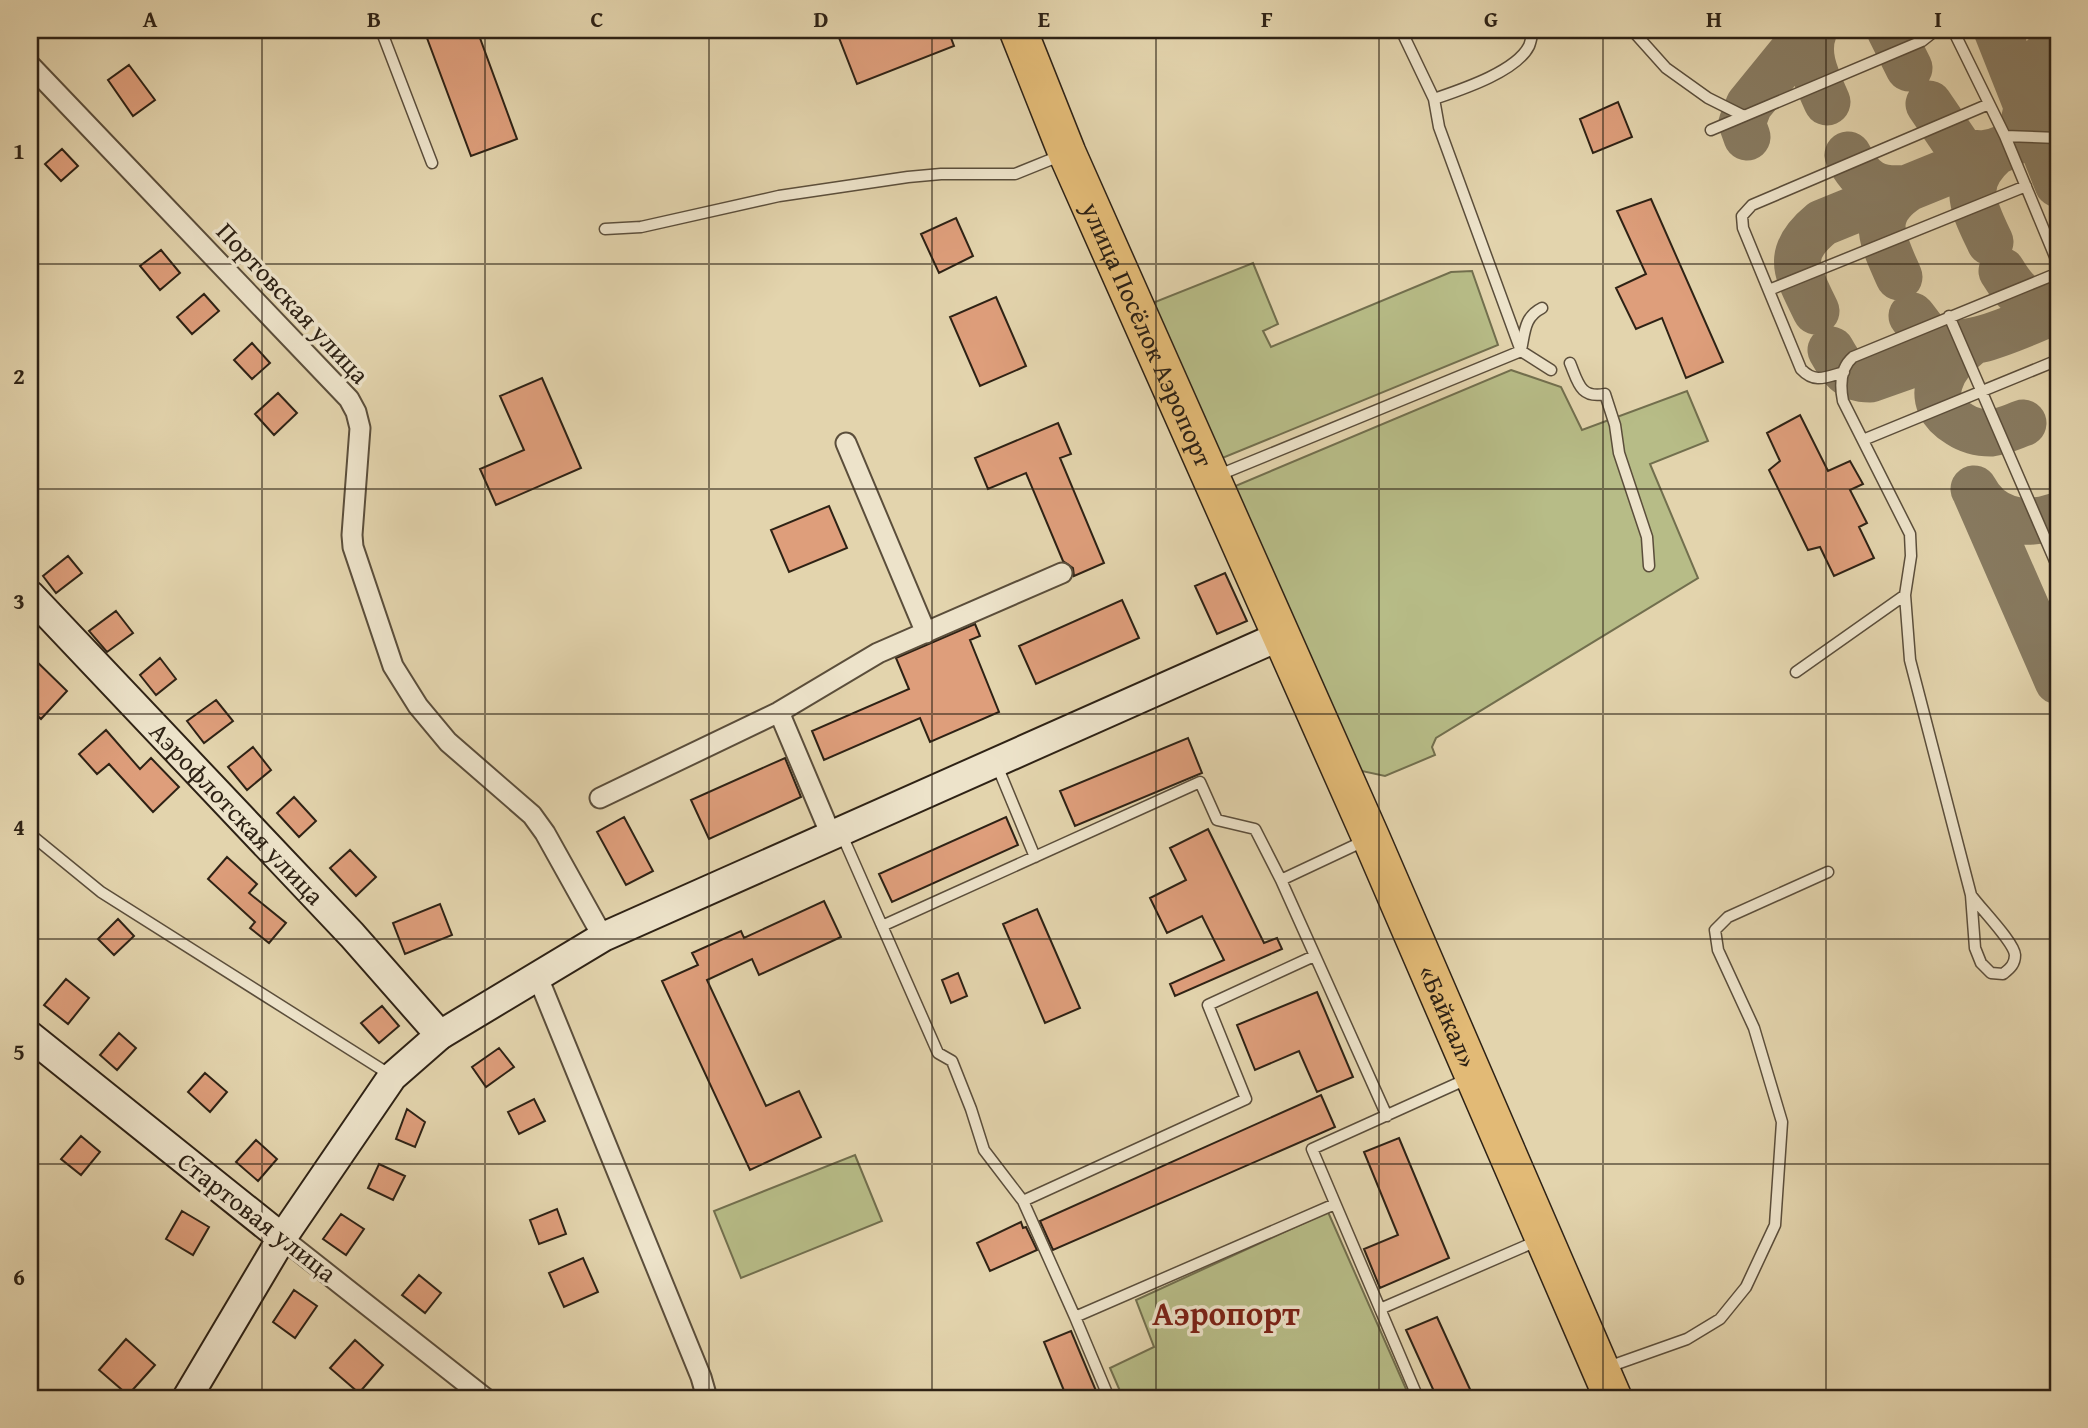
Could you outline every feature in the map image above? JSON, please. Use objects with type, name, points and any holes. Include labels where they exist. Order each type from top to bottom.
[{"type":"highway","name":"улица Посёлок Аэропорт","points":[[1018,30],[1067,153],[1280,636]]},
{"type":"highway","name":"«Байкал»","points":[[1280,636],[1371,838],[1607,1384]]},
{"type":"main road","name":"Аэрофлотская улица","points":[[30,595],[352,935],[440,1035]]},
{"type":"main road","points":[[187,1398],[282,1238],[392,1077],[440,1035],[603,937],[1280,636]]},
{"type":"main road","name":"Стартовая улица","points":[[30,1036],[282,1238]]},
{"type":"street","name":"Портовская улица","points":[[30,65],[349,399],[360,428],[353,547],[393,666],[418,706],[448,742],[532,815],[545,833],[603,937]]},
{"type":"street","points":[[846,443],[926,633]]},
{"type":"street","points":[[600,797],[779,712],[878,653],[1062,573]]},
{"type":"street","points":[[779,712],[836,833]]},
{"type":"street","points":[[537,975],[701,1377],[707,1398]]},
{"type":"street","name":"Стартовая улица","points":[[282,1238],[485,1398]]},
{"type":"lane","points":[[381,30],[432,163]]},
{"type":"lane","points":[[1401,30],[1434,99],[1439,127],[1521,351],[1551,370]]},
{"type":"lane","points":[[1434,99],[1466,89],[1515,62],[1529,47],[1532,34],[1544,30]]},
{"type":"lane","points":[[1632,30],[1666,68],[1708,98],[1744,116]]},
{"type":"lane","points":[[1711,130],[1922,41],[1936,30]]},
{"type":"lane","points":[[1953,30],[2005,136],[2056,259],[2058,274],[1853,357],[1847,362],[1840,386],[1843,401],[1910,534],[1911,556],[1905,595],[1910,660],[1971,895],[1975,948],[1981,962],[1991,973],[2003,974],[2012,966],[2015,955],[2009,941],[1971,895]]},
{"type":"lane","points":[[1844,372],[1819,378],[1809,377],[1801,369],[1743,228],[1742,216],[1752,205],[1989,104]]},
{"type":"lane","points":[[2005,136],[2058,138]]},
{"type":"lane","points":[[606,229],[641,226],[779,196],[908,177],[1015,174],[1067,153]]},
{"type":"lane","points":[[1769,290],[2026,186]]},
{"type":"lane","points":[[1521,351],[1528,318],[1531,313],[1542,308]]},
{"type":"lane","points":[[1949,316],[2058,568]]},
{"type":"lane","points":[[1212,478],[1521,351]]},
{"type":"lane","points":[[1863,440],[2058,360]]},
{"type":"lane","points":[[1570,363],[1578,383],[1587,394],[1605,394],[1615,425],[1619,453],[1639,506],[1647,537],[1650,566]]},
{"type":"lane","points":[[1796,672],[1905,595]]},
{"type":"lane","points":[[996,762],[1035,857]]},
{"type":"lane","points":[[882,926],[1200,782],[1217,820],[1255,829],[1281,880],[1387,1116]]},
{"type":"lane","points":[[836,833],[882,926],[938,1053],[951,1061],[984,1150],[1023,1201],[1109,1398]]},
{"type":"lane","points":[[30,834],[101,892],[392,1077]]},
{"type":"lane","points":[[1281,880],[1371,838]]},
{"type":"lane","points":[[1607,1384],[1720,1319],[1746,1287],[1775,1225],[1782,1122],[1754,1028],[1718,950],[1715,930],[1728,917],[1828,872]]},
{"type":"lane","points":[[1023,1201],[1246,1099],[1208,1006],[1314,956]]},
{"type":"lane","points":[[1418,1398],[1312,1149],[1473,1077]]},
{"type":"lane","points":[[1075,1317],[1335,1204]]},
{"type":"lane","points":[[1380,1309],[1544,1238]]},
{"type":"green space","points":[[1253,263],[1278,324],[1263,331],[1271,347],[1451,272],[1472,271],[1498,345],[1220,459],[1150,304]]},
{"type":"green space","points":[[1511,370],[1561,387],[1582,430],[1687,391],[1708,441],[1650,464],[1698,578],[1436,738],[1432,747],[1435,755],[1385,776],[1357,770],[1233,487]]},
{"type":"green space","points":[[855,1155],[882,1221],[741,1278],[714,1211]]},
{"type":"green space","points":[[1328,1212],[1410,1398],[1123,1398],[1110,1368],[1154,1347],[1136,1300]]},
{"type":"building","points":[[424,30],[477,30],[517,139],[471,156]]},
{"type":"building","points":[[836,30],[948,30],[954,46],[857,84]]},
{"type":"building","points":[[129,65],[155,100],[133,116],[108,80]]},
{"type":"building","points":[[1618,102],[1632,137],[1593,153],[1580,119]]},
{"type":"building","points":[[62,149],[78,166],[61,181],[45,164]]},
{"type":"building","points":[[1651,199],[1723,362],[1686,378],[1662,318],[1636,329],[1616,288],[1646,274],[1617,211]]},
{"type":"building","points":[[956,218],[973,256],[939,273],[921,234]]},
{"type":"building","points":[[161,250],[180,273],[160,290],[140,266]]},
{"type":"building","points":[[204,294],[219,311],[192,334],[177,317]]},
{"type":"building","points":[[996,297],[1026,366],[980,386],[950,317]]},
{"type":"building","points":[[252,343],[270,363],[252,379],[234,360]]},
{"type":"building","points":[[542,378],[581,468],[496,505],[480,469],[524,450],[500,396]]},
{"type":"building","points":[[278,393],[297,413],[274,435],[255,414]]},
{"type":"building","points":[[1800,415],[1828,471],[1850,461],[1863,484],[1850,490],[1867,523],[1859,527],[1874,558],[1834,576],[1820,547],[1808,550],[1769,470],[1780,461],[1767,433]]},
{"type":"building","points":[[1058,423],[1071,454],[1060,458],[1104,563],[1074,576],[1073,568],[1063,561],[1026,473],[988,489],[975,458]]},
{"type":"building","points":[[829,506],[847,548],[789,572],[771,530]]},
{"type":"building","points":[[68,556],[82,573],[56,593],[43,576]]},
{"type":"building","points":[[1225,573],[1247,621],[1217,634],[1195,586]]},
{"type":"building","points":[[1122,600],[1139,638],[1036,684],[1019,646]]},
{"type":"building","points":[[116,611],[133,633],[107,652],[89,631]]},
{"type":"building","points":[[975,624],[980,636],[970,640],[999,712],[930,742],[920,718],[824,760],[812,731],[909,689],[896,658]]},
{"type":"building","points":[[30,655],[67,691],[41,719],[30,709]]},
{"type":"building","points":[[160,658],[176,679],[156,695],[140,675]]},
{"type":"building","points":[[216,700],[233,721],[204,743],[187,721]]},
{"type":"building","points":[[106,730],[140,769],[151,758],[179,787],[153,812],[109,764],[97,774],[79,754]]},
{"type":"building","points":[[1188,738],[1202,773],[1075,826],[1060,791]]},
{"type":"building","points":[[253,747],[271,770],[247,790],[228,767]]},
{"type":"building","points":[[785,758],[801,797],[709,839],[691,800]]},
{"type":"building","points":[[294,797],[316,821],[299,837],[277,813]]},
{"type":"building","points":[[624,817],[653,871],[626,885],[597,832]]},
{"type":"building","points":[[1006,817],[1018,845],[892,902],[879,874]]},
{"type":"building","points":[[1208,829],[1264,943],[1277,938],[1282,949],[1175,996],[1170,984],[1224,960],[1202,916],[1167,933],[1150,898],[1186,880],[1170,848]]},
{"type":"building","points":[[350,850],[376,877],[356,896],[330,868]]},
{"type":"building","points":[[227,857],[257,884],[249,893],[286,923],[269,943],[250,928],[255,922],[208,879]]},
{"type":"building","points":[[824,901],[841,937],[759,975],[752,959],[707,980],[766,1106],[799,1091],[821,1137],[750,1170],[662,981],[698,965],[692,953],[741,931],[744,938]]},
{"type":"building","points":[[440,904],[452,935],[405,954],[393,923]]},
{"type":"building","points":[[1037,909],[1080,1008],[1045,1023],[1003,924]]},
{"type":"building","points":[[118,919],[134,936],[114,955],[98,939]]},
{"type":"building","points":[[958,973],[967,996],[951,1003],[942,980]]},
{"type":"building","points":[[66,979],[89,998],[68,1024],[44,1005]]},
{"type":"building","points":[[1317,992],[1353,1077],[1317,1092],[1299,1051],[1255,1070],[1237,1025]]},
{"type":"building","points":[[382,1006],[399,1026],[379,1043],[361,1023]]},
{"type":"building","points":[[119,1033],[136,1048],[117,1070],[100,1055]]},
{"type":"building","points":[[499,1048],[514,1067],[486,1087],[472,1067]]},
{"type":"building","points":[[205,1073],[227,1092],[210,1112],[188,1092]]},
{"type":"building","points":[[1321,1095],[1335,1127],[1053,1250],[1040,1221]]},
{"type":"building","points":[[534,1099],[545,1121],[519,1134],[508,1112]]},
{"type":"building","points":[[407,1109],[425,1122],[415,1147],[396,1139]]},
{"type":"building","points":[[81,1136],[100,1152],[81,1175],[61,1159]]},
{"type":"building","points":[[1399,1138],[1449,1258],[1380,1288],[1364,1249],[1398,1235],[1364,1152]]},
{"type":"building","points":[[256,1140],[277,1159],[258,1181],[236,1162]]},
{"type":"building","points":[[379,1164],[405,1176],[393,1200],[368,1188]]},
{"type":"building","points":[[557,1209],[566,1234],[539,1244],[530,1220]]},
{"type":"building","points":[[182,1211],[209,1227],[193,1255],[166,1239]]},
{"type":"building","points":[[341,1214],[364,1229],[346,1255],[323,1239]]},
{"type":"building","points":[[1021,1222],[1037,1250],[990,1271],[977,1243]]},
{"type":"building","points":[[583,1258],[598,1292],[564,1307],[549,1273]]},
{"type":"building","points":[[419,1275],[441,1293],[425,1313],[402,1295]]},
{"type":"building","points":[[294,1290],[317,1306],[295,1338],[273,1322]]},
{"type":"building","points":[[1437,1317],[1474,1398],[1437,1398],[1406,1330]]},
{"type":"building","points":[[1071,1331],[1099,1398],[1067,1398],[1044,1342]]},
{"type":"building","points":[[126,1339],[155,1365],[128,1395],[99,1370]]},
{"type":"building","points":[[355,1340],[383,1365],[359,1393],[330,1368]]},
{"type":"taxiway","points":[[1747,137],[1742,123],[1749,105],[1810,30]]},
{"type":"taxiway","points":[[1814,30],[1811,58],[1827,102]]},
{"type":"taxiway","points":[[1890,30],[1909,68]]},
{"type":"taxiway","points":[[1997,30],[2058,184]]},
{"type":"taxiway","points":[[1929,104],[1961,151],[1983,154],[2004,148],[2013,142],[2023,125],[2037,65],[2058,45]]},
{"type":"taxiway","points":[[1816,311],[1800,275],[1798,255],[1810,234],[1822,223],[1994,153],[1983,164],[1973,185],[1975,206],[1990,242]]},
{"type":"taxiway","points":[[1848,155],[1858,172],[1871,183],[1887,188],[1908,188]]},
{"type":"taxiway","points":[[1899,277],[1884,240],[1883,218],[1895,198],[1908,188]]},
{"type":"taxiway","points":[[2002,271],[2013,287],[2031,302],[2058,308]]},
{"type":"taxiway","points":[[1912,316],[1930,337],[1943,342],[1959,343],[1994,335],[2058,310]]},
{"type":"taxiway","points":[[1831,350],[1851,375],[1870,379],[1969,344],[1944,372],[1939,383],[1940,405],[1947,415],[1963,426],[1983,432],[1999,432],[2023,423]]},
{"type":"taxiway","points":[[1974,489],[1989,508],[2008,518],[2030,521],[2053,517]]},
{"type":"taxiway","points":[[1976,493],[2058,681]]},
{"type":"district","name":"Аэропорт","points":[[1226,1313]]}]
